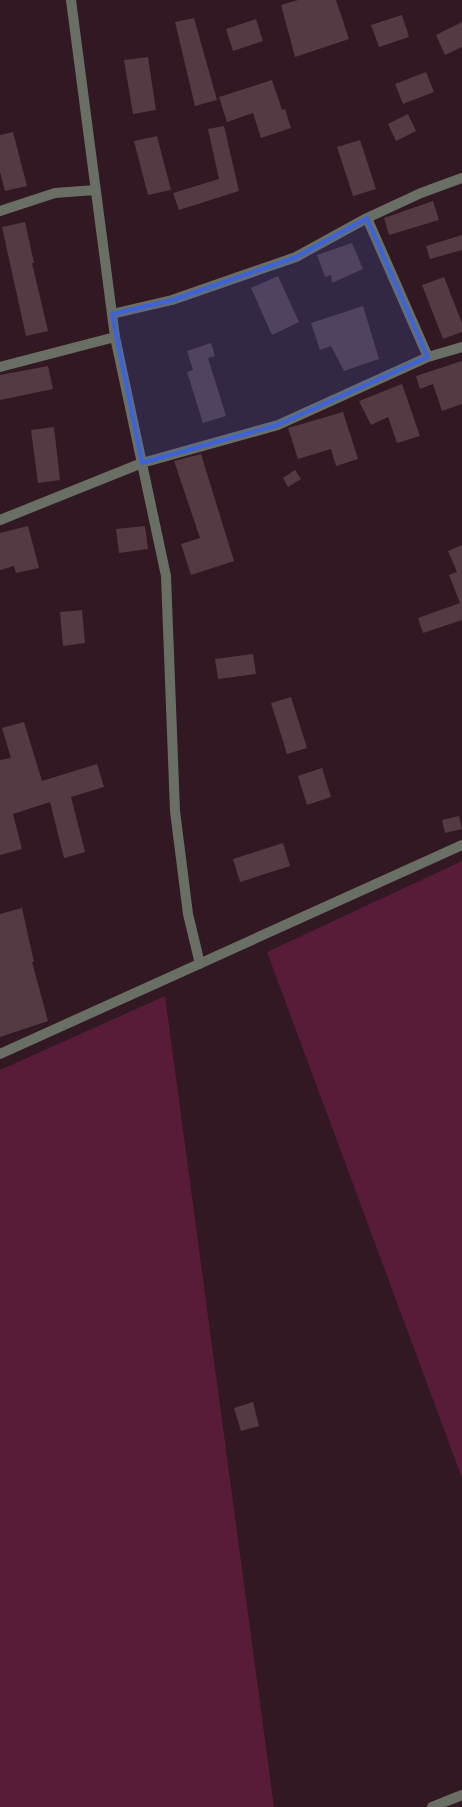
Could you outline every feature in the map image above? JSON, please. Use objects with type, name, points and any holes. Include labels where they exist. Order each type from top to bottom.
[{"type":"street","points":[[71,0],[115,336],[166,576],[175,811],[188,914],[200,964]]},
{"type":"street","points":[[112,314],[172,300],[296,257],[367,218],[421,193],[462,178]]},
{"type":"street","points":[[0,211],[55,193],[95,190]]},
{"type":"street","points":[[367,218],[428,357]]},
{"type":"street","points":[[0,367],[115,336]]},
{"type":"street","points":[[0,520],[142,463],[278,425],[428,357],[462,347]]},
{"type":"street","points":[[0,1054],[462,845]]},
{"type":"street","points":[[432,1807],[462,1795]]},
{"type":"highlighted area","points":[[367,218],[428,357],[278,425],[142,463],[112,314],[172,300],[296,257]]},
{"type":"shaded area","points":[[462,861],[462,1478],[267,952]]},
{"type":"shaded area","points":[[165,996],[274,1807],[0,1807],[0,1070]]},
{"type":"building","points":[[298,0],[336,0],[349,39],[295,57],[281,5]]},
{"type":"building","points":[[402,15],[409,37],[379,47],[371,25]]},
{"type":"building","points":[[194,18],[217,100],[195,106],[175,22]]},
{"type":"building","points":[[256,19],[263,41],[233,51],[226,29]]},
{"type":"building","points":[[462,22],[462,47],[445,55],[436,35]]},
{"type":"building","points":[[148,57],[156,110],[133,114],[124,60]]},
{"type":"building","points":[[426,72],[434,92],[403,104],[395,84]]},
{"type":"building","points":[[272,80],[282,110],[285,109],[291,128],[261,138],[253,113],[227,122],[219,97]]},
{"type":"building","points":[[408,114],[416,131],[396,141],[388,124]]},
{"type":"building","points":[[224,126],[239,191],[179,210],[173,193],[219,179],[208,129]]},
{"type":"building","points":[[13,132],[27,186],[5,191],[0,172],[0,135]]},
{"type":"building","points":[[157,136],[171,190],[148,195],[134,141]]},
{"type":"building","points":[[360,140],[376,189],[353,196],[337,147]]},
{"type":"building","points":[[433,201],[439,220],[389,235],[384,218]]},
{"type":"building","points":[[25,222],[34,263],[32,263],[48,331],[26,336],[2,227]]},
{"type":"building","points":[[462,235],[462,250],[430,259],[426,246]]},
{"type":"building","points":[[352,243],[363,269],[332,283],[331,275],[325,277],[317,255]]},
{"type":"building","points":[[278,276],[299,322],[272,335],[251,288]]},
{"type":"building","points":[[444,277],[462,323],[462,332],[443,339],[422,285]]},
{"type":"building","points":[[363,306],[379,359],[344,371],[331,346],[320,350],[311,323]]},
{"type":"building","points":[[211,343],[215,356],[208,358],[226,416],[203,423],[187,372],[193,370],[187,351]]},
{"type":"building","points":[[462,361],[462,404],[442,411],[433,384],[420,389],[416,376]]},
{"type":"building","points":[[48,366],[53,389],[0,400],[0,375]]},
{"type":"building","points":[[402,384],[420,436],[397,443],[388,417],[371,425],[359,401]]},
{"type":"building","points":[[343,412],[358,459],[336,466],[331,449],[298,459],[288,428]]},
{"type":"building","points":[[54,427],[60,480],[38,483],[31,430]]},
{"type":"building","points":[[201,454],[234,561],[191,575],[181,544],[200,538],[174,461]]},
{"type":"building","points":[[295,470],[301,479],[288,487],[283,478]]},
{"type":"building","points":[[28,526],[39,568],[16,573],[14,566],[0,570],[0,533]]},
{"type":"building","points":[[145,526],[148,549],[119,553],[116,529]]},
{"type":"building","points":[[462,545],[462,620],[423,633],[418,618],[460,603],[449,575],[457,572],[448,551]]},
{"type":"building","points":[[82,610],[85,643],[63,646],[60,612]]},
{"type":"building","points":[[253,654],[256,674],[218,679],[215,659]]},
{"type":"building","points":[[291,697],[307,748],[287,754],[271,703]]},
{"type":"building","points":[[24,722],[42,781],[97,764],[104,787],[71,797],[85,852],[64,858],[50,802],[13,814],[22,849],[0,855],[0,760],[11,758],[2,728]]},
{"type":"building","points":[[322,768],[331,797],[307,805],[298,776]]},
{"type":"building","points":[[459,816],[462,829],[445,833],[442,820]]},
{"type":"building","points":[[283,843],[290,866],[240,882],[233,859]]},
{"type":"building","points":[[22,908],[34,962],[32,962],[48,1021],[0,1037],[0,914]]},
{"type":"building","points":[[253,1402],[259,1426],[241,1431],[234,1408]]}]
